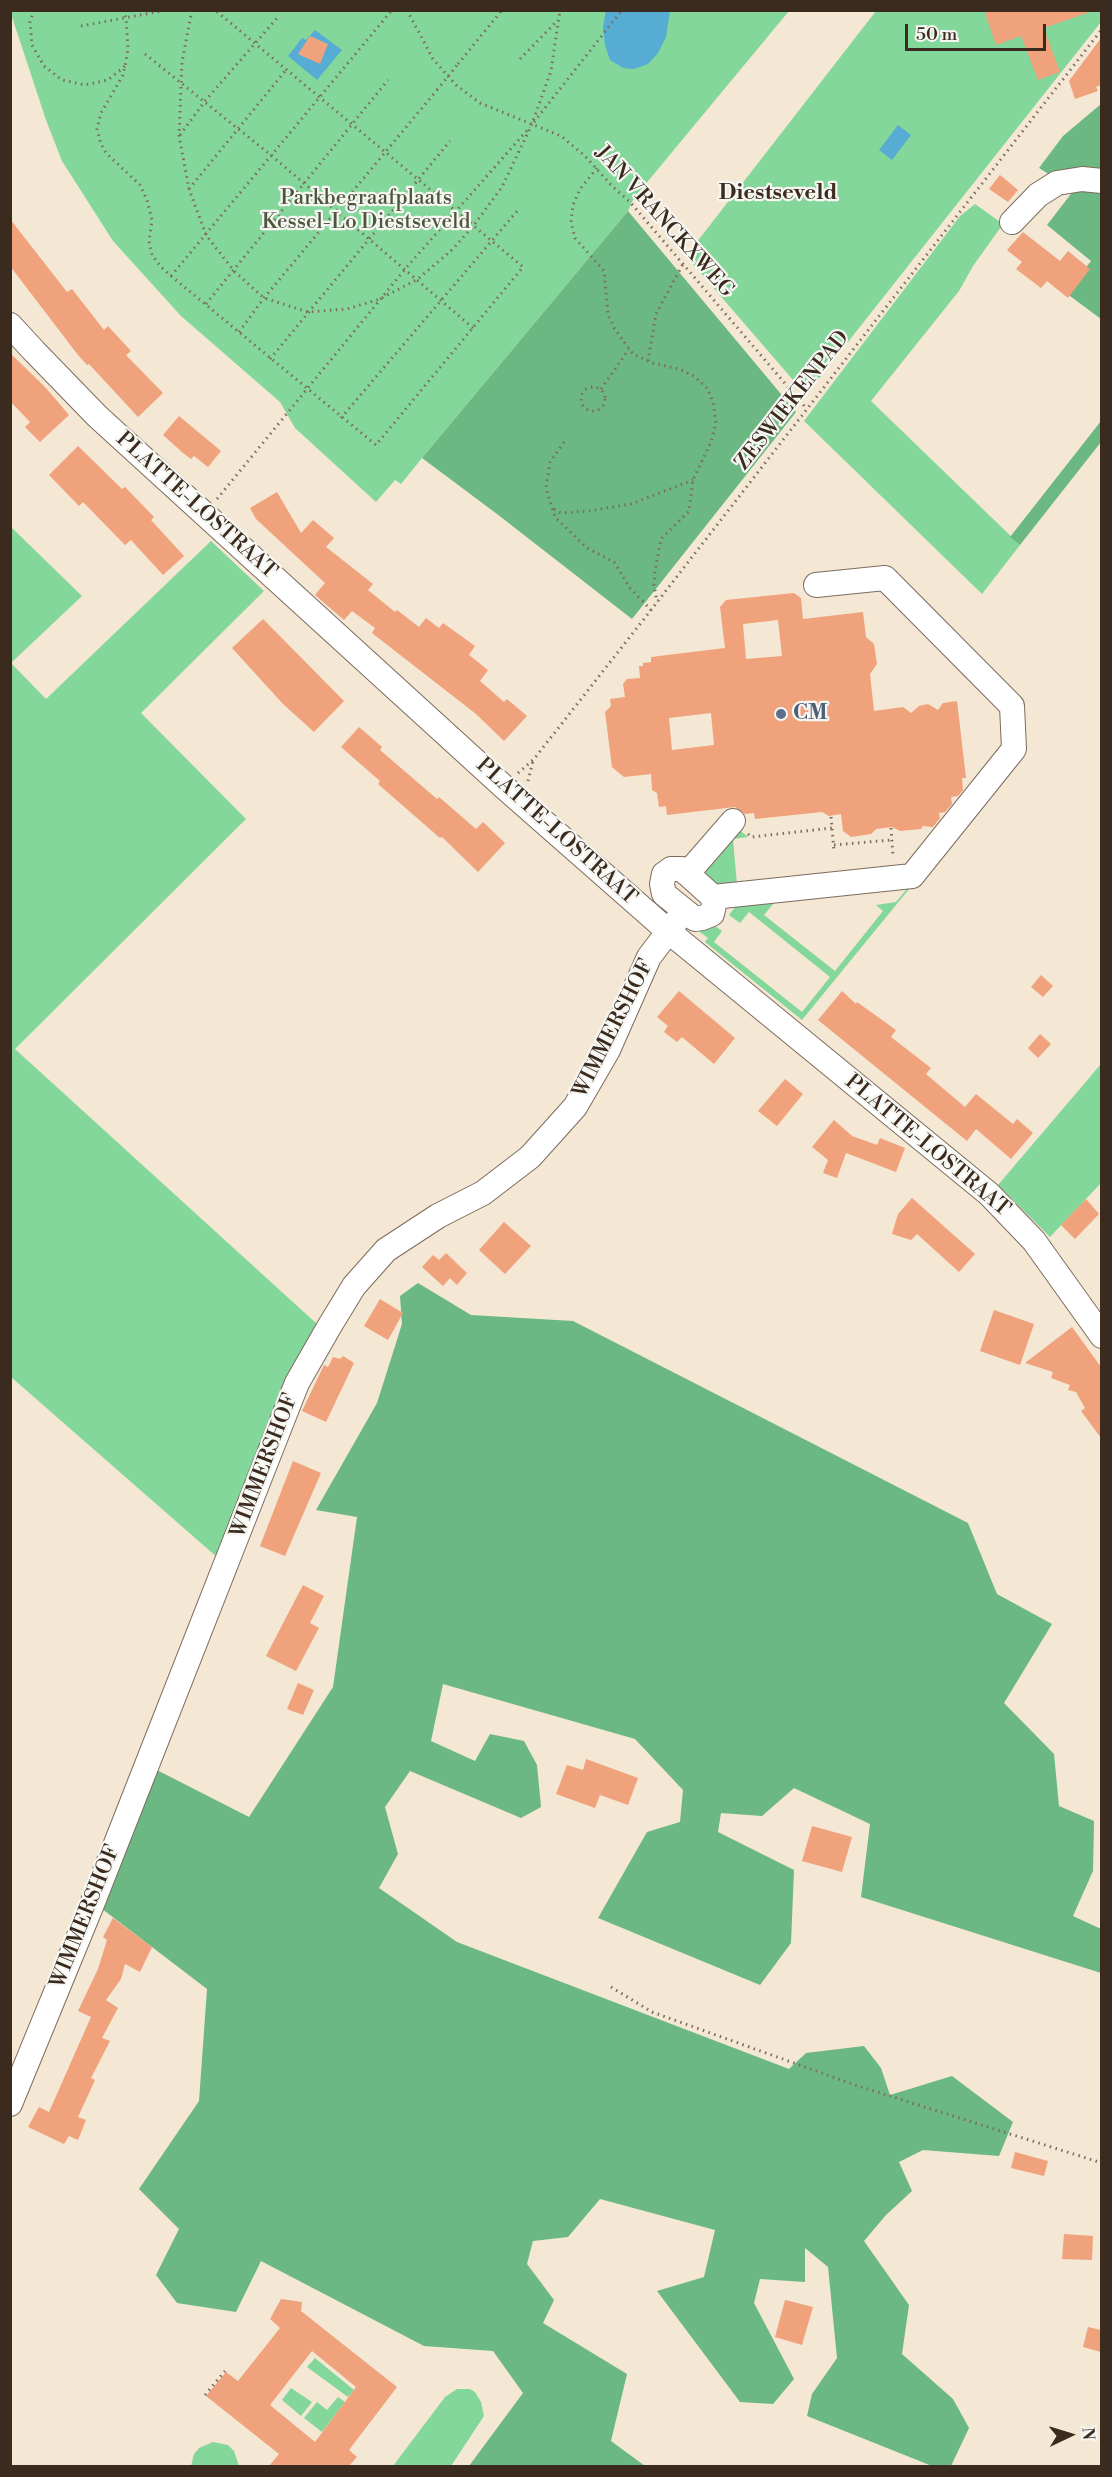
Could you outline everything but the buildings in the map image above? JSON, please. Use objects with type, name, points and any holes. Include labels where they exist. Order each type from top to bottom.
[{"type":"street","points":[[1012,222],[1038,195],[1058,183],[1082,179],[1101,181]]},
{"type":"street","name":"PLATTE-LOSTRAAT","points":[[10,325],[97,416],[204,514],[515,788],[668,931],[988,1194],[1034,1241],[1101,1336]]},
{"type":"street","points":[[713,897],[912,876],[1014,749],[1012,706],[885,578],[816,585]]},
{"type":"street","points":[[687,874],[733,821]]},
{"type":"street","points":[[671,868],[682,869],[713,897],[712,914],[694,919],[664,894],[663,874],[671,868]]},
{"type":"street","name":"WIMMERSHOF","points":[[10,2104],[93,1902],[297,1383],[354,1286],[386,1250],[438,1216],[483,1193],[530,1157],[575,1107],[608,1050],[649,957],[684,911]]},
{"type":"path","points":[[34,10],[30,22],[32,45],[44,66],[62,80],[85,85],[108,80],[125,66]]},
{"type":"path","points":[[123,10],[126,18],[128,49],[125,66],[123,75],[101,113],[98,129],[101,144],[106,153],[140,185],[147,200],[152,220],[149,241],[152,255],[161,267],[238,333],[376,445],[524,267],[215,10]]},
{"type":"path","points":[[81,26],[167,10]]},
{"type":"path","points":[[192,10],[182,62],[179,136],[189,189],[206,235],[234,272],[264,298],[308,312],[347,309],[380,299],[418,279],[453,249],[474,225],[502,187],[522,150],[551,70],[560,10]]},
{"type":"path","name":"JAN VRANCKXWEG","points":[[406,10],[432,59],[456,85],[480,103],[561,136],[597,168],[630,202],[806,408]]},
{"type":"path","points":[[238,333],[264,298],[502,10]]},
{"type":"path","points":[[204,514],[405,268],[532,124],[622,10]]},
{"type":"path","points":[[171,276],[391,12]]},
{"type":"path","points":[[179,136],[205,101],[278,16]]},
{"type":"path","points":[[520,59],[559,18]]},
{"type":"path","name":"ZESWIEKENPAD","points":[[515,788],[534,759],[1101,29]]},
{"type":"path","points":[[145,54],[182,81],[272,156],[473,328]]},
{"type":"path","points":[[189,189],[286,70]]},
{"type":"path","points":[[206,305],[388,80]]},
{"type":"path","points":[[269,359],[450,141]]},
{"type":"path","points":[[597,168],[580,189],[573,205],[571,222],[575,238],[604,271],[608,314],[614,328],[633,354],[648,361],[679,369],[694,376],[707,388],[713,402],[716,423],[711,442],[693,480],[689,511],[661,539],[655,571],[657,602]]},
{"type":"path","points":[[341,418],[518,210]]},
{"type":"path","points":[[648,361],[656,314],[683,264]]},
{"type":"path","points":[[601,390],[629,349]]},
{"type":"path","points":[[593,387],[601,390],[605,397],[604,405],[598,411],[586,410],[581,404],[583,392],[593,387]]},
{"type":"path","points":[[564,442],[550,462],[546,488],[555,517],[587,548],[614,561],[630,588],[651,610]]},
{"type":"path","points":[[552,509],[561,513],[588,512],[631,504],[693,480]]},
{"type":"path","points":[[515,788],[534,759]]},
{"type":"path","points":[[831,817],[834,851]]},
{"type":"path","points":[[751,837],[832,828]]},
{"type":"path","points":[[891,828],[895,878]]},
{"type":"path","points":[[834,845],[891,840]]},
{"type":"path","points":[[611,1986],[643,2008],[686,2024],[855,2085],[1101,2163]]},
{"type":"path","points":[[205,2395],[225,2371]]},
{"type":"green space","name":"Parkbegraafplaats Kessel-Lo Diestseveld","points":[[10,11],[789,11],[634,198],[628,211],[401,484],[395,480],[376,502],[295,428],[280,402],[181,316],[113,241],[62,161]]},
{"type":"green space","points":[[876,11],[1101,11],[1101,22],[806,395],[686,256]]},
{"type":"green space","points":[[1101,104],[1101,319],[1066,293],[1091,261],[1047,225],[1074,190],[1039,168],[1063,136]]},
{"type":"green space","points":[[975,204],[1003,224],[973,266],[959,291],[871,401],[1020,545],[982,594],[804,421],[960,216]]},
{"type":"green space","points":[[628,211],[796,412],[632,619],[422,458]]},
{"type":"green space","points":[[1101,421],[1101,442],[1020,545],[1010,537]]},
{"type":"green space","points":[[10,526],[82,596],[11,663],[46,699],[211,541],[264,591],[141,713],[246,819],[15,1049],[317,1324],[218,1558],[11,1377]]},
{"type":"green space","points":[[737,828],[748,837],[733,839],[737,885],[720,887],[704,873]]},
{"type":"green space","points":[[914,883],[802,1020],[705,942],[708,938],[697,930],[711,923],[722,931],[714,942],[802,1012],[830,977],[749,912],[740,923],[729,915],[739,902],[769,899],[774,903],[764,915],[835,971],[883,911],[876,905],[896,902]]},
{"type":"green space","points":[[1101,1064],[1101,1183],[1050,1237],[998,1185]]},
{"type":"green space","points":[[418,1283],[471,1315],[573,1321],[968,1523],[997,1594],[1052,1624],[1004,1703],[1054,1754],[1059,1806],[1094,1821],[1093,1871],[1073,1916],[1101,1929],[1101,1973],[861,1897],[870,1824],[794,1788],[762,1816],[721,1813],[718,1832],[794,1870],[791,1943],[760,1985],[598,1918],[647,1832],[680,1822],[683,1790],[635,1739],[443,1684],[431,1741],[475,1761],[490,1734],[524,1741],[537,1765],[541,1807],[521,1818],[410,1771],[385,1807],[398,1854],[379,1888],[457,1942],[789,2069],[806,2053],[864,2046],[881,2068],[890,2095],[952,2076],[1013,2122],[999,2156],[923,2150],[899,2162],[912,2191],[886,2215],[864,2241],[909,2305],[902,2354],[953,2399],[969,2428],[951,2466],[932,2466],[807,2416],[812,2394],[837,2358],[828,2267],[805,2248],[805,2282],[760,2279],[754,2303],[794,2379],[773,2404],[740,2402],[657,2291],[704,2277],[715,2230],[600,2199],[568,2237],[533,2241],[527,2264],[554,2300],[543,2323],[627,2374],[611,2441],[645,2466],[469,2466],[523,2393],[493,2351],[424,2346],[261,2261],[236,2312],[177,2303],[156,2275],[179,2229],[139,2189],[199,2101],[207,1989],[93,1902],[147,1765],[249,1817],[333,1687],[357,1517],[316,1510],[377,1403],[402,1324],[400,1296]]},
{"type":"green space","points":[[315,2358],[354,2390],[348,2397],[307,2367]]},
{"type":"green space","points":[[291,2388],[312,2402],[301,2416],[282,2400]]},
{"type":"green space","points":[[457,2389],[470,2389],[475,2392],[481,2402],[484,2416],[451,2466],[393,2466],[445,2397]]},
{"type":"green space","points":[[338,2397],[345,2402],[322,2432],[304,2418],[317,2402],[327,2410]]},
{"type":"green space","points":[[213,2442],[228,2445],[234,2451],[239,2466],[191,2466],[194,2454],[199,2448]]},
{"type":"water","points":[[606,10],[670,11],[666,37],[658,53],[648,64],[634,69],[623,68],[610,60],[603,27]]},
{"type":"water","points":[[315,30],[342,50],[317,80],[288,56],[302,38],[306,40]]},
{"type":"water","points":[[898,125],[911,135],[892,160],[879,150]]},
{"type":"place","name":"CM","points":[[781,714]]},
{"type":"district","name":"Diestseveld","points":[[778,194]]}]
